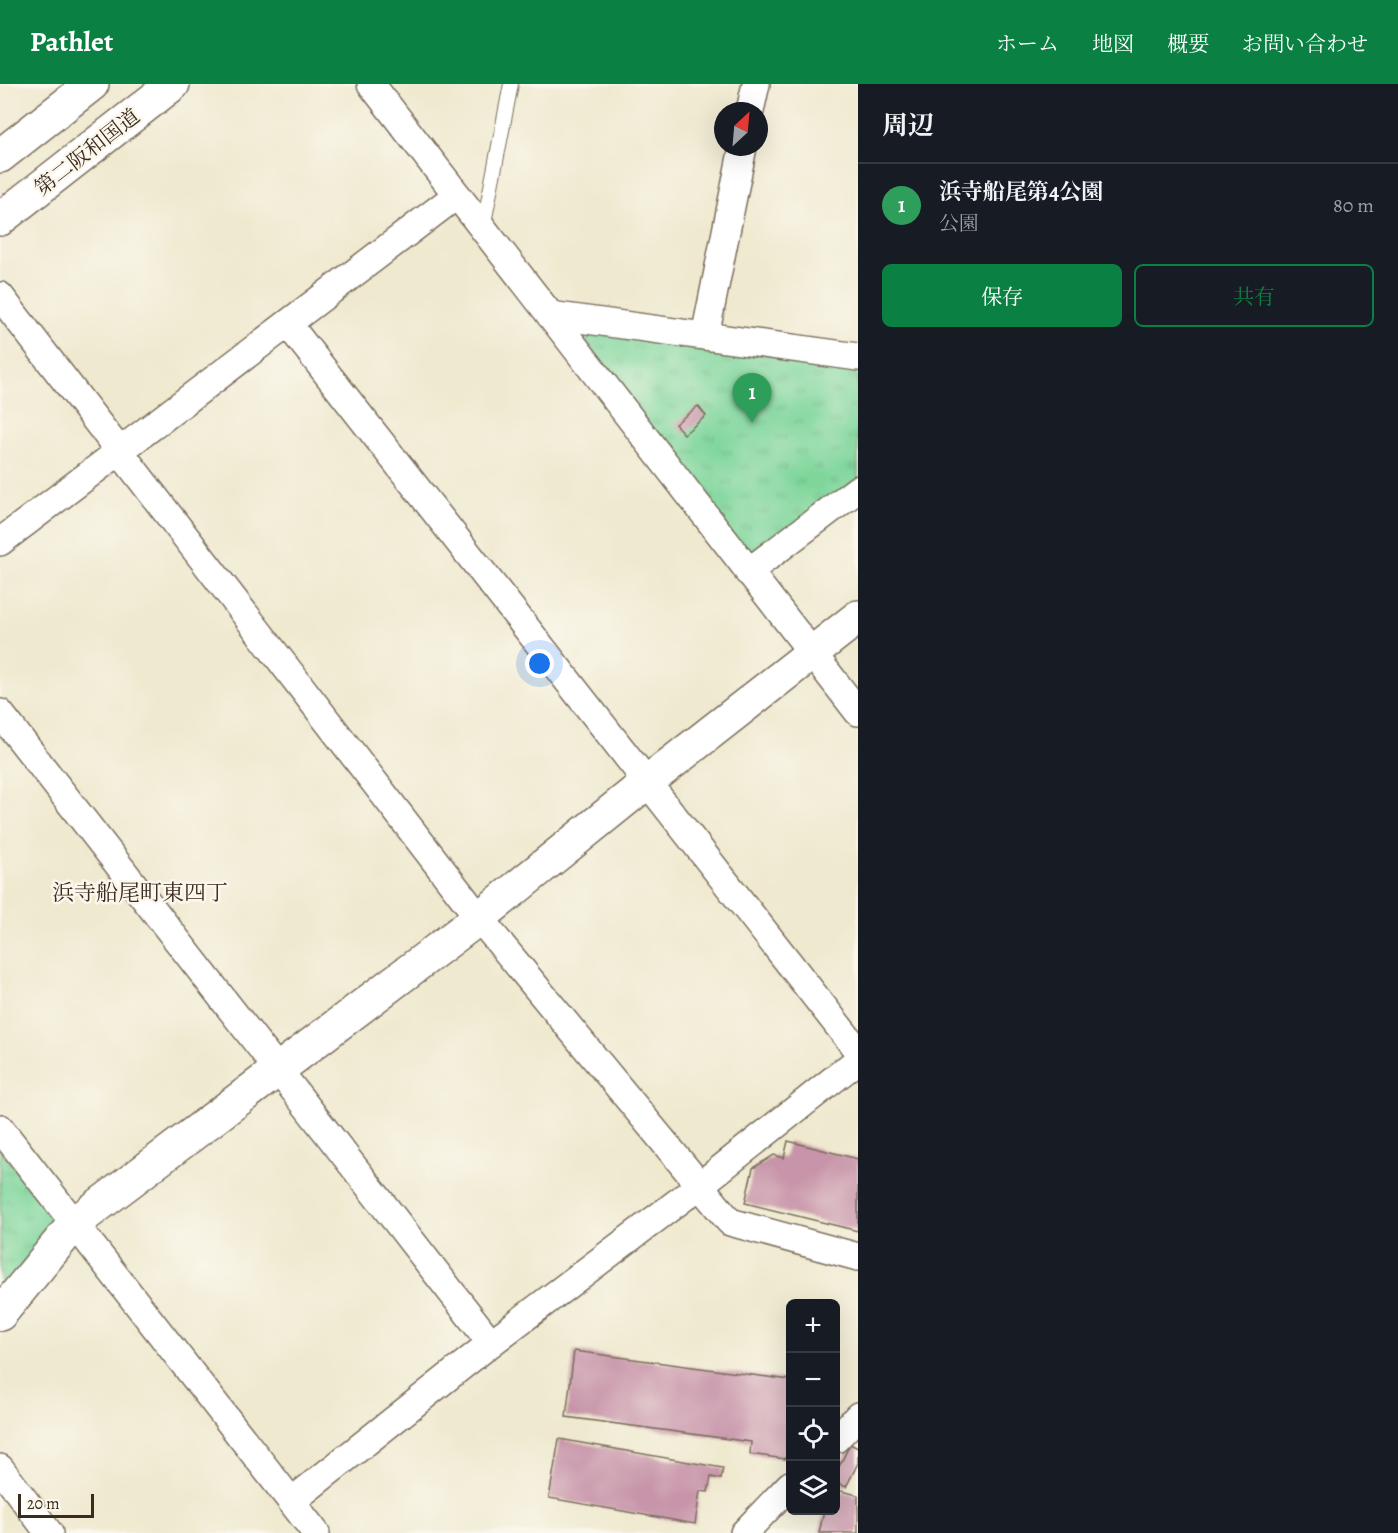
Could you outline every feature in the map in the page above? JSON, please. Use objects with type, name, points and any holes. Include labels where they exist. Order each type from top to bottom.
[{"type":"main road","points":[[0,156],[92,84]]},
{"type":"main road","name":"第二阪和国道","points":[[0,219],[173,84]]},
{"type":"main road","points":[[0,1314],[75,1224],[479,918],[646,783],[858,617]]},
{"type":"street","points":[[371,84],[858,712]]},
{"type":"street","points":[[752,102],[756,84]]},
{"type":"street","points":[[705,336],[741,156]]},
{"type":"street","points":[[0,542],[458,195]]},
{"type":"street","points":[[0,296],[479,918],[730,1222],[858,1257]]},
{"type":"street","points":[[550,315],[858,357]]},
{"type":"street","points":[[288,324],[858,1051]]},
{"type":"street","points":[[748,572],[858,489]]},
{"type":"street","points":[[0,713],[491,1343]]},
{"type":"street","points":[[292,1501],[491,1343],[699,1186],[858,1060]]},
{"type":"street","points":[[0,1128],[316,1533]]},
{"type":"street","points":[[840,1435],[858,1416]]},
{"type":"street","points":[[0,1468],[49,1533]]},
{"type":"street","points":[[744,1533],[786,1489]]},
{"type":"lane","points":[[483,228],[511,84]]},
{"type":"green space","points":[[594,329],[858,367],[858,479],[756,556],[746,555],[586,342]]},
{"type":"green space","points":[[0,1149],[52,1215],[52,1229],[0,1291]]},
{"type":"building","points":[[698,406],[706,416],[684,434],[675,424]]},
{"type":"building","points":[[788,1141],[858,1159],[858,1231],[745,1203],[753,1168],[774,1155],[784,1158]]},
{"type":"building","points":[[574,1351],[786,1379],[786,1458],[750,1454],[751,1442],[566,1417]]},
{"type":"building","points":[[559,1439],[723,1468],[721,1479],[711,1477],[708,1492],[700,1491],[695,1524],[549,1498]]},
{"type":"building","points":[[850,1444],[858,1448],[858,1463],[846,1487],[840,1484],[840,1465]]},
{"type":"building","points":[[840,1491],[858,1495],[858,1533],[819,1533],[823,1515],[840,1515]]},
{"type":"place","name":"浜寺船尾第4公園","points":[[752,423]]},
{"type":"district","name":"浜寺船尾町東四丁","points":[[140,892]]}]
